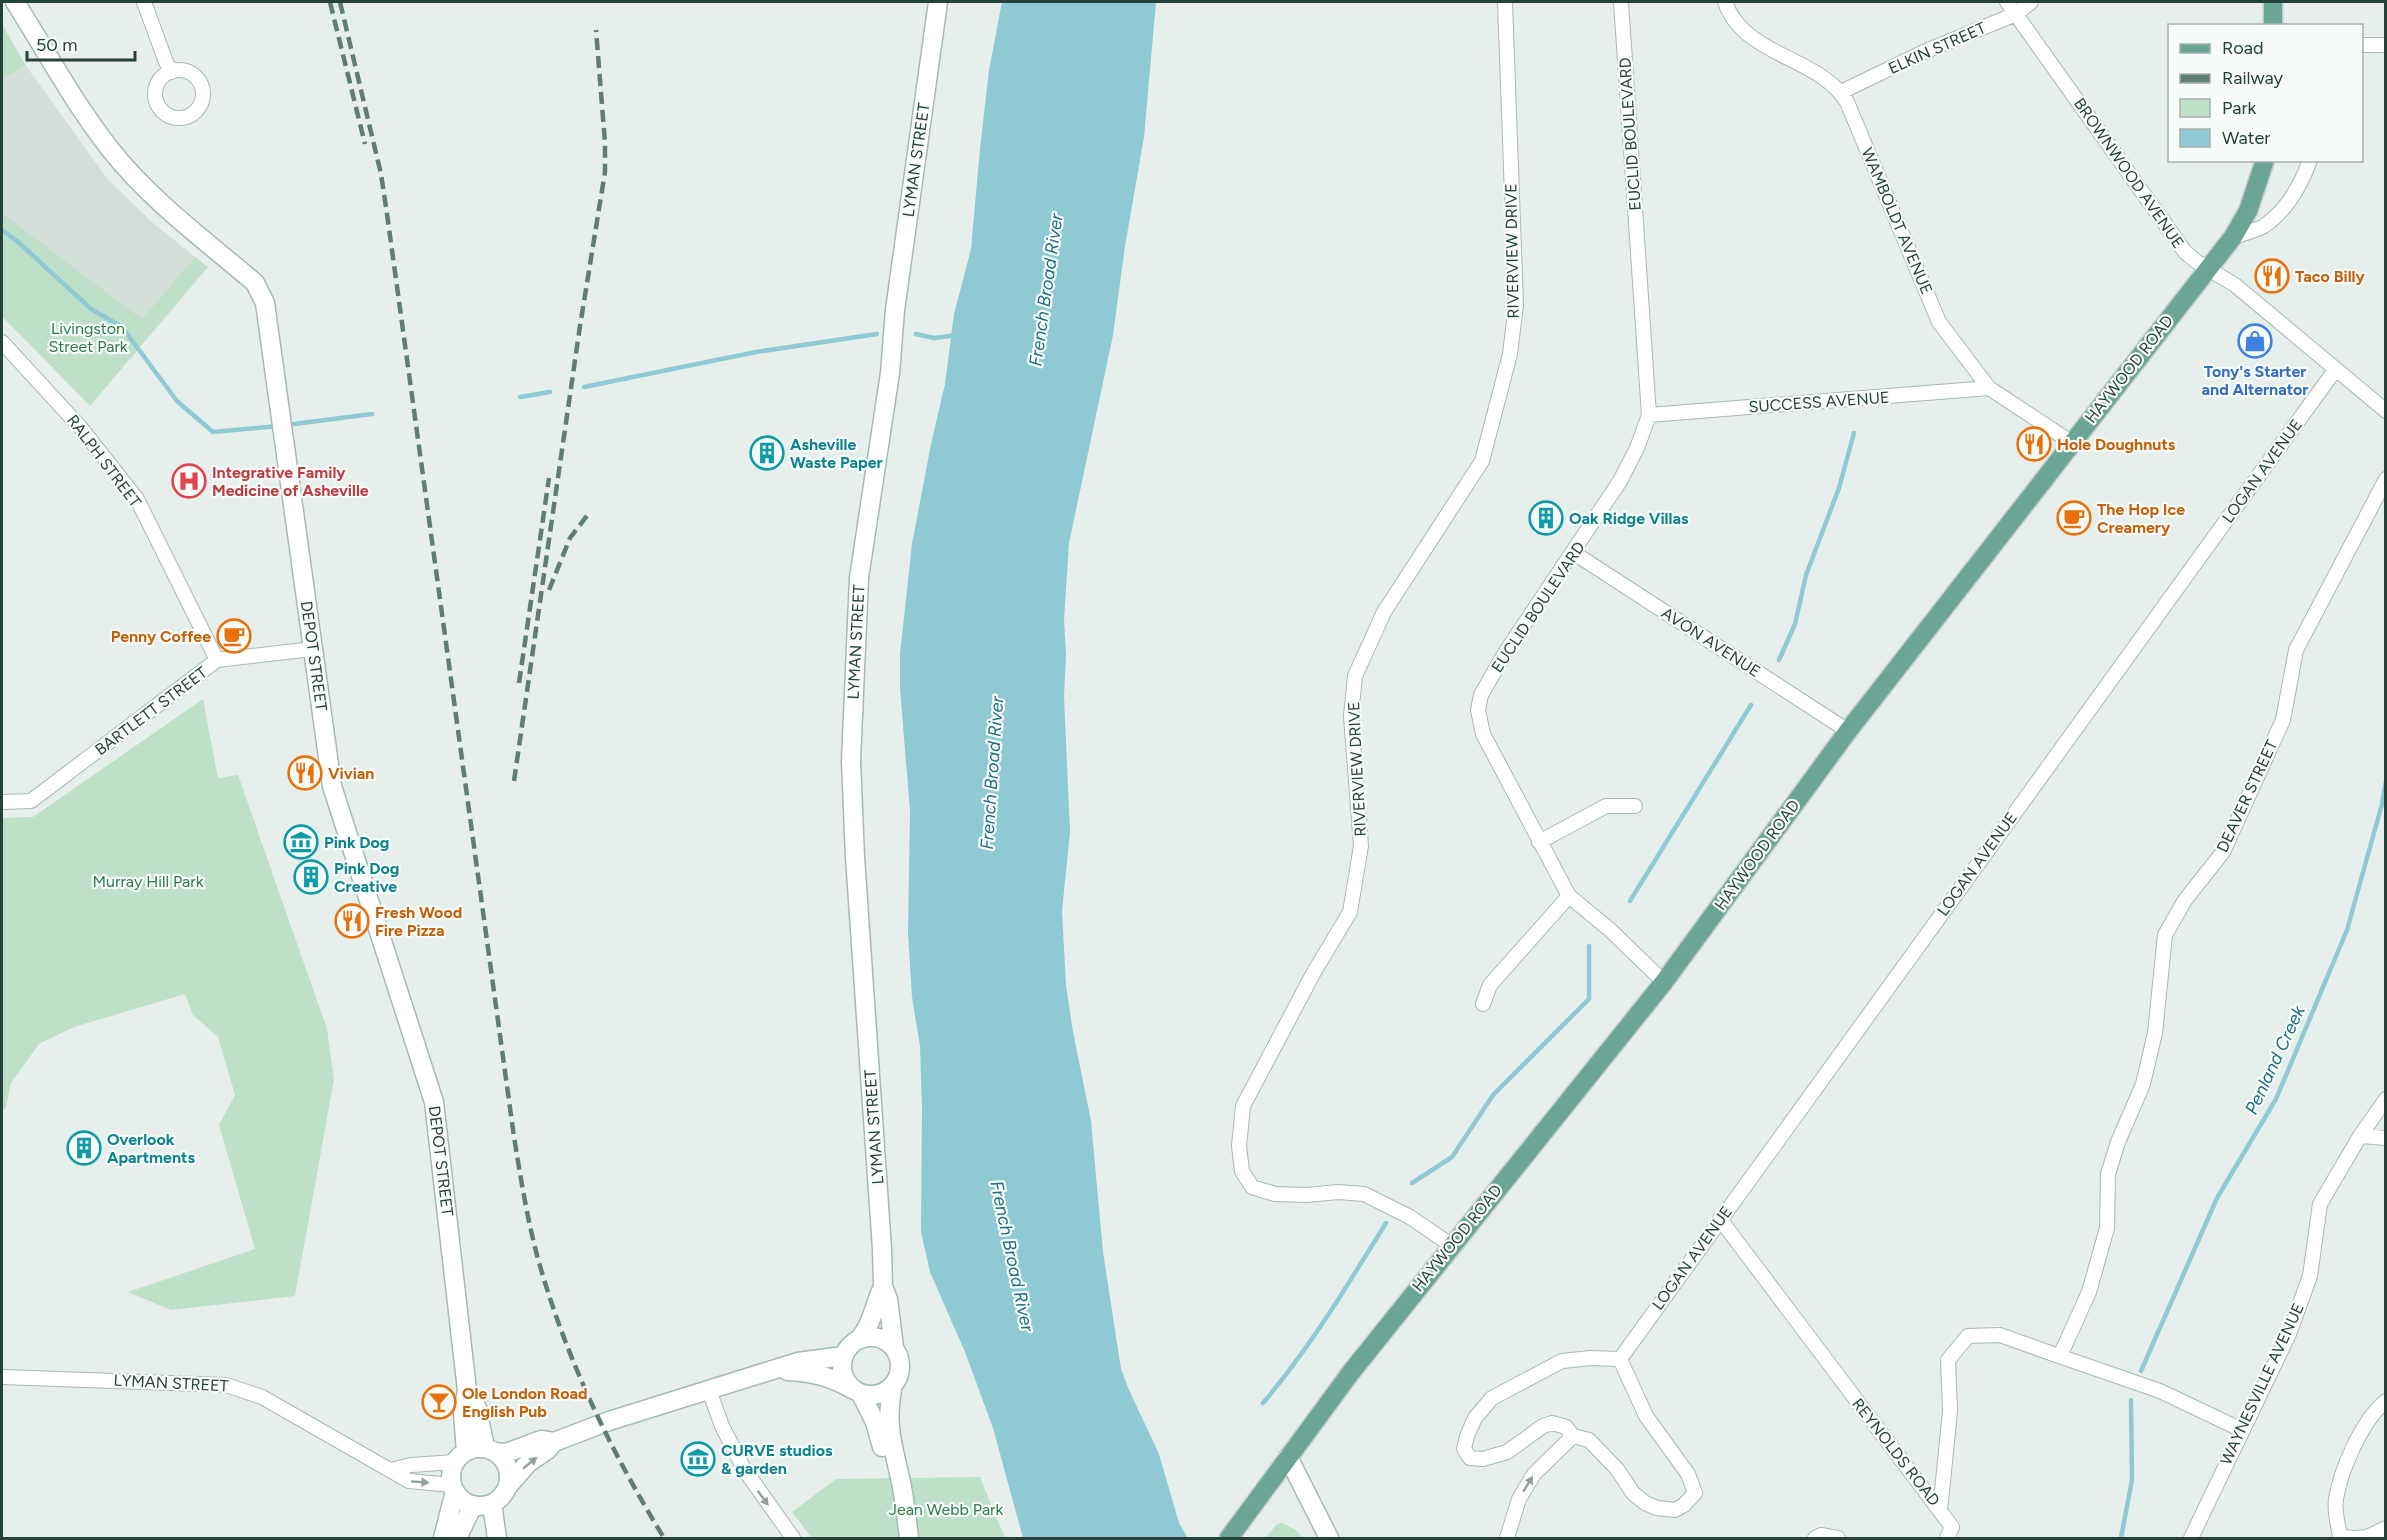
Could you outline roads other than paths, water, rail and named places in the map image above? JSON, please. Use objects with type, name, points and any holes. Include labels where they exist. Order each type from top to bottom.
[{"type":"main road","name":"DEPOT STREET","points":[[15,2],[110,149],[154,197],[255,283],[260,290],[269,320],[332,786],[434,1102],[467,1390],[460,1457]]},
{"type":"main road","name":"LYMAN STREET","points":[[894,1347],[888,1299],[883,1287],[855,856],[851,749],[859,578],[890,373],[895,310],[938,2]]},
{"type":"main road","points":[[2273,2],[2273,24]]},
{"type":"main road","name":"HAYWOOD ROAD","points":[[1229,1539],[1352,1371],[1664,982],[1848,730],[2233,237],[2248,211],[2264,162]]},
{"type":"main road","name":"LYMAN STREET","points":[[860,1338],[871,1322],[876,1299],[883,1287]]},
{"type":"main road","points":[[897,1539],[886,1466],[875,1422],[857,1391],[842,1374],[843,1356],[854,1341],[871,1336],[880,1337],[894,1347],[901,1362],[888,1407],[888,1421],[909,1539]]},
{"type":"main road","points":[[508,1485],[528,1463],[547,1450],[554,1442],[609,1421],[773,1370],[818,1358],[843,1356]]},
{"type":"main road","points":[[773,1370],[818,1374],[832,1378],[857,1391],[879,1394],[893,1385]]},
{"type":"main road","name":"DEPOT STREET","points":[[467,1390],[477,1408],[489,1450]]},
{"type":"main road","points":[[443,1539],[453,1488],[452,1470],[460,1457],[489,1450],[506,1453],[541,1440],[554,1442]]},
{"type":"main road","points":[[453,1488],[459,1497],[473,1505],[492,1504],[504,1494],[509,1476],[507,1466],[502,1458],[489,1450]]},
{"type":"main road","points":[[1288,1457],[1329,1539]]},
{"type":"main road","points":[[492,1504],[497,1539]]},
{"type":"main road","points":[[457,1539],[473,1505]]},
{"type":"street","points":[[144,2],[166,62],[172,72]]},
{"type":"street","name":"RIVERVIEW DRIVE","points":[[1451,1245],[1410,1217],[1365,1194],[1338,1192],[1307,1195],[1275,1194],[1252,1186],[1242,1171],[1239,1146],[1243,1106],[1314,972],[1350,912],[1361,846],[1351,716],[1355,676],[1384,612],[1482,461],[1510,354],[1516,305],[1505,2]]},
{"type":"street","name":"EUCLID BOULEVARD","points":[[1621,2],[1649,415],[1637,448],[1620,482],[1505,653],[1481,695],[1478,710],[1483,734],[1569,896],[1609,929],[1664,982]]},
{"type":"street","name":"WAMBOLDT AVENUE","points":[[1725,2],[1738,24],[1751,38],[1827,81],[1841,92],[1939,322],[1989,388],[2071,442]]},
{"type":"street","name":"BROWNWOOD AVENUE","points":[[2007,2],[2185,252],[2235,285],[2385,411]]},
{"type":"street","name":"ELKIN STREET","points":[[1841,92],[1926,51],[2016,14],[2031,2]]},
{"type":"street","points":[[2363,45],[2385,45]]},
{"type":"street","points":[[2233,237],[2262,227],[2281,212],[2300,182],[2309,162]]},
{"type":"street","name":"RALPH STREET","points":[[2,342],[81,428],[136,499],[217,660]]},
{"type":"street","name":"LOGAN AVENUE","points":[[1620,1359],[2335,370]]},
{"type":"street","name":"SUCCESS AVENUE","points":[[1649,415],[1989,388]]},
{"type":"street","name":"DEAVER STREET","points":[[2060,1356],[2089,1292],[2107,1228],[2108,1174],[2145,1074],[2155,1033],[2164,935],[2185,900],[2223,852],[2283,720],[2296,650],[2385,479]]},
{"type":"street","name":"AVON AVENUE","points":[[1574,553],[1848,730]]},
{"type":"street","name":"BARTLETT STREET","points":[[2,802],[32,801],[217,660],[313,649]]},
{"type":"street","points":[[1539,842],[1606,806],[1635,806]]},
{"type":"street","points":[[1483,1004],[1490,985],[1569,896]]},
{"type":"street","name":"WAYNESVILLE AVENUE","points":[[2191,1539],[2241,1430],[2289,1334],[2310,1276],[2320,1204],[2385,1099]]},
{"type":"street","points":[[2360,1136],[2385,1138]]},
{"type":"street","name":"REYNOLDS ROAD","points":[[1720,1219],[1940,1510]]},
{"type":"street","name":"REYNOLDS ROAD","points":[[1940,1510],[1950,1411],[1948,1360],[1968,1336],[2001,1335],[2160,1391],[2241,1430]]},
{"type":"street","points":[[1590,1358],[1620,1359],[1646,1416],[1688,1474],[1695,1493],[1675,1510],[1657,1508],[1645,1503],[1633,1493],[1617,1468],[1589,1440],[1573,1436],[1566,1427],[1552,1423],[1543,1426],[1507,1452],[1483,1459],[1470,1458],[1464,1449],[1475,1418],[1492,1398],[1562,1361],[1590,1358]]},
{"type":"street","name":"LYMAN STREET","points":[[2,1377],[226,1385],[262,1397],[409,1481],[453,1488]]},
{"type":"street","points":[[709,1390],[722,1426],[744,1469],[793,1539]]},
{"type":"street","points":[[2343,1538],[2336,1500],[2356,1439],[2371,1416],[2385,1401]]},
{"type":"street","points":[[1507,1539],[1519,1499],[1534,1474],[1573,1436]]},
{"type":"street","points":[[391,1470],[460,1457]]},
{"type":"street","points":[[1940,1510],[1952,1527],[1947,1539]]},
{"type":"street","points":[[2356,1539],[2385,1528]]},
{"type":"street","points":[[1815,1539],[1821,1535],[1838,1539]]},
{"type":"water","name":"French Broad River","points":[[1002,2],[1156,2],[1144,137],[1125,246],[1113,335],[1069,543],[1064,620],[1066,655],[1064,697],[1070,832],[1062,911],[1066,985],[1091,1121],[1103,1252],[1121,1369],[1159,1454],[1179,1523],[1188,1538],[1023,1538],[993,1428],[965,1352],[930,1272],[921,1232],[920,1046],[912,997],[908,933],[910,811],[900,688],[900,654],[912,544],[945,384],[954,314],[971,249],[989,70]]},
{"type":"waterway","points":[[2,230],[91,309],[122,327],[177,401],[213,432],[278,426]]},
{"type":"waterway","points":[[584,387],[756,352],[877,334]]},
{"type":"waterway","points":[[916,334],[934,338],[957,335]]},
{"type":"waterway","points":[[520,397],[550,392]]},
{"type":"waterway","points":[[286,425],[372,414]]},
{"type":"waterway","points":[[1779,660],[1795,624],[1806,575],[1839,488],[1854,433]]},
{"type":"waterway","points":[[1630,901],[1751,705]]},
{"type":"waterway","name":"Penland Creek","points":[[2141,1371],[2217,1198],[2276,1099],[2347,930],[2382,804],[2386,781]]},
{"type":"waterway","points":[[1412,1183],[1452,1157],[1493,1095],[1589,999],[1589,946]]},
{"type":"waterway","points":[[1263,1403],[1313,1338],[1386,1223]]},
{"type":"waterway","name":"Penland Creek","points":[[2121,1538],[2132,1480],[2131,1400]]},
{"type":"railway","points":[[330,2],[365,144]]},
{"type":"railway","points":[[340,2],[381,174],[514,1137],[528,1218],[551,1302],[578,1372],[609,1440],[664,1538]]},
{"type":"railway","points":[[514,781],[580,326],[605,172],[605,143],[596,30]]},
{"type":"railway","points":[[519,683],[549,478]]},
{"type":"railway","points":[[549,590],[570,538],[589,513]]},
{"type":"place","name":"Taco Billy","points":[[2272,276]]},
{"type":"place","name":"Tony's Starter and Alternator","points":[[2255,341]]},
{"type":"place","name":"Hole Doughnuts","points":[[2034,444]]},
{"type":"place","name":"Asheville Waste Paper","points":[[767,453]]},
{"type":"place","name":"Integrative Family Medicine of Asheville","points":[[189,481]]},
{"type":"place","name":"Oak Ridge Villas","points":[[1546,518]]},
{"type":"place","name":"The Hop Ice Creamery","points":[[2074,518]]},
{"type":"place","name":"Penny Coffee","points":[[234,636]]},
{"type":"place","name":"Vivian","points":[[305,773]]},
{"type":"place","name":"Pink Dog","points":[[301,842]]},
{"type":"place","name":"Pink Dog Creative","points":[[311,877]]},
{"type":"place","name":"Fresh Wood Fire Pizza","points":[[352,921]]},
{"type":"place","name":"Overlook Apartments","points":[[84,1148]]},
{"type":"place","name":"Ole London Road English Pub","points":[[439,1402]]},
{"type":"place","name":"CURVE studios & garden","points":[[698,1459]]},
{"type":"park label","name":"Livingston Street Park","points":[[88,337]]},
{"type":"park label","name":"Murray Hill Park","points":[[148,881]]},
{"type":"park label","name":"Jean Webb Park","points":[[946,1509]]}]
